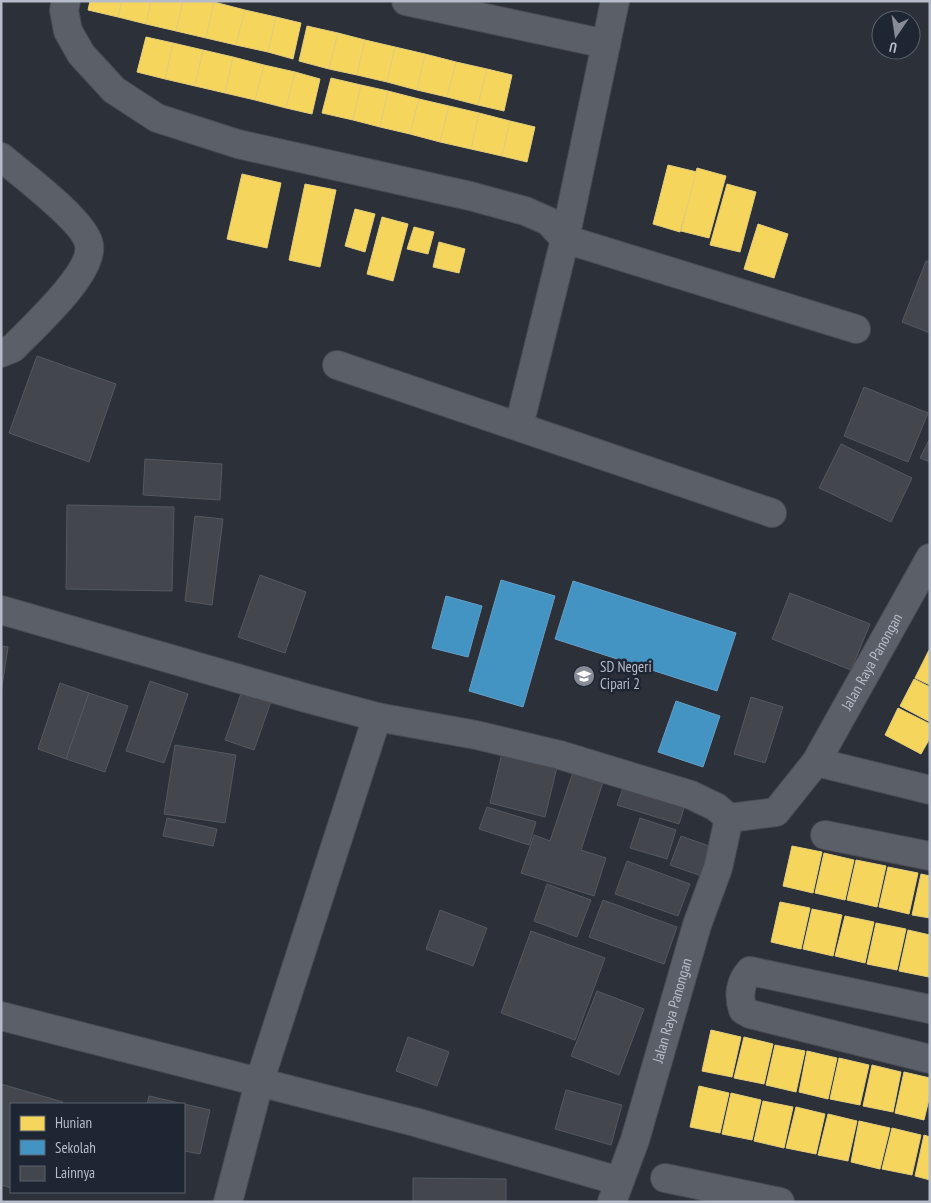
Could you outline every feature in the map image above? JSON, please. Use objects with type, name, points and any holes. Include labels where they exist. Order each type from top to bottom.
[{"type":"street","points":[[66,1],[64,10],[68,31],[81,54],[114,90],[157,118],[238,144],[470,196],[526,211],[548,221],[566,239],[856,329]]},
{"type":"street","points":[[406,1],[606,44]]},
{"type":"street","points":[[519,426],[566,239],[615,1]]},
{"type":"street","points":[[1,157],[65,211],[86,234],[90,247],[86,266],[70,288],[13,348],[1,353]]},
{"type":"street","points":[[337,365],[772,513]]},
{"type":"street","name":"Jalan Raya Panongan","points":[[616,1192],[635,1140],[697,925],[718,868],[729,818],[776,812],[816,762],[930,558]]},
{"type":"street","points":[[1,610],[377,717],[476,735],[560,755],[691,795],[716,807],[729,818]]},
{"type":"street","points":[[228,1202],[259,1083],[377,717]]},
{"type":"street","points":[[816,762],[930,790]]},
{"type":"street","points":[[826,835],[930,856]]},
{"type":"street","points":[[930,1009],[750,971],[743,978],[740,992],[743,1010],[750,1014],[930,1060]]},
{"type":"street","points":[[1,1016],[416,1122],[616,1192]]},
{"type":"street","points":[[665,1178],[780,1202]]},
{"type":"building: Hunian","points":[[90,1],[122,1],[118,17],[88,10]]},
{"type":"building: Hunian","points":[[122,1],[151,1],[146,24],[118,17]]},
{"type":"building: Hunian","points":[[151,1],[183,1],[176,31],[146,24]]},
{"type":"building: Hunian","points":[[183,1],[214,2],[206,38],[176,31]]},
{"type":"building: Hunian","points":[[214,2],[245,10],[236,45],[206,38]]},
{"type":"building: Hunian","points":[[245,10],[276,17],[268,52],[236,45]]},
{"type":"building: Hunian","points":[[276,17],[301,23],[293,59],[268,52]]},
{"type":"building: Hunian","points":[[307,26],[338,33],[329,69],[299,61]]},
{"type":"building: Hunian","points":[[338,33],[365,40],[357,75],[329,69]]},
{"type":"building: Hunian","points":[[146,37],[173,43],[165,79],[137,72]]},
{"type":"building: Hunian","points":[[365,40],[395,47],[387,82],[357,75]]},
{"type":"building: Hunian","points":[[173,43],[203,50],[195,86],[165,79]]},
{"type":"building: Hunian","points":[[395,47],[425,54],[417,90],[387,82]]},
{"type":"building: Hunian","points":[[203,50],[233,57],[225,93],[195,86]]},
{"type":"building: Hunian","points":[[425,54],[456,62],[447,97],[417,90]]},
{"type":"building: Hunian","points":[[233,57],[264,65],[255,100],[225,93]]},
{"type":"building: Hunian","points":[[456,62],[487,69],[478,105],[447,97]]},
{"type":"building: Hunian","points":[[264,65],[295,72],[286,108],[255,100]]},
{"type":"building: Hunian","points":[[487,69],[512,75],[504,111],[478,105]]},
{"type":"building: Hunian","points":[[295,72],[320,79],[312,114],[286,108]]},
{"type":"building: Hunian","points":[[331,78],[361,85],[353,120],[322,113]]},
{"type":"building: Hunian","points":[[361,85],[388,91],[380,127],[353,120]]},
{"type":"building: Hunian","points":[[388,91],[419,99],[410,134],[380,127]]},
{"type":"building: Hunian","points":[[419,99],[449,106],[440,142],[410,134]]},
{"type":"building: Hunian","points":[[449,106],[479,113],[471,149],[440,142]]},
{"type":"building: Hunian","points":[[479,113],[510,121],[502,156],[471,149]]},
{"type":"building: Hunian","points":[[510,121],[535,127],[527,162],[502,156]]},
{"type":"building: Hunian","points":[[668,165],[697,172],[680,232],[653,224]]},
{"type":"building: Hunian","points":[[697,168],[726,176],[709,238],[681,231]]},
{"type":"building: Hunian","points":[[242,174],[281,183],[267,248],[227,239]]},
{"type":"building: Hunian","points":[[305,184],[336,190],[320,267],[289,260]]},
{"type":"building: Hunian","points":[[727,184],[756,192],[740,252],[710,245]]},
{"type":"building: Hunian","points":[[355,209],[375,214],[365,252],[345,246]]},
{"type":"building: Hunian","points":[[382,217],[408,224],[393,281],[367,274]]},
{"type":"building: Hunian","points":[[758,224],[788,234],[774,278],[744,269]]},
{"type":"building: Hunian","points":[[414,227],[434,232],[428,254],[407,249]]},
{"type":"building: Hunian","points":[[439,242],[465,249],[459,273],[433,267]]},
{"type":"building: Hunian","points":[[930,651],[930,685],[915,678]]},
{"type":"building: Hunian","points":[[914,679],[930,687],[930,722],[900,706]]},
{"type":"building: Hunian","points":[[898,708],[930,724],[930,738],[921,754],[885,735]]},
{"type":"building: Hunian","points":[[792,846],[822,852],[813,893],[783,886]]},
{"type":"building: Hunian","points":[[824,853],[854,860],[845,900],[815,893]]},
{"type":"building: Hunian","points":[[856,860],[886,866],[877,907],[847,900]]},
{"type":"building: Hunian","points":[[888,867],[918,873],[909,914],[879,907]]},
{"type":"building: Hunian","points":[[921,874],[930,876],[930,918],[912,915]]},
{"type":"building: Hunian","points":[[780,902],[810,908],[801,949],[771,942]]},
{"type":"building: Hunian","points":[[812,909],[842,915],[833,956],[803,949]]},
{"type":"building: Hunian","points":[[845,916],[874,922],[865,963],[835,956]]},
{"type":"building: Hunian","points":[[876,923],[906,929],[897,970],[867,964]]},
{"type":"building: Hunian","points":[[908,930],[930,935],[929,977],[899,971]]},
{"type":"building: Hunian","points":[[711,1030],[741,1037],[732,1077],[702,1071]]},
{"type":"building: Hunian","points":[[744,1037],[773,1044],[764,1084],[734,1078]]},
{"type":"building: Hunian","points":[[775,1045],[805,1051],[796,1092],[766,1085]]},
{"type":"building: Hunian","points":[[807,1051],[837,1058],[828,1099],[799,1092]]},
{"type":"building: Hunian","points":[[839,1058],[869,1065],[860,1105],[830,1099]]},
{"type":"building: Hunian","points":[[872,1065],[901,1072],[893,1112],[863,1106]]},
{"type":"building: Hunian","points":[[904,1072],[930,1078],[930,1095],[924,1120],[895,1113]]},
{"type":"building: Hunian","points":[[699,1086],[729,1093],[720,1133],[690,1127]]},
{"type":"building: Hunian","points":[[731,1093],[761,1100],[752,1140],[722,1134]]},
{"type":"building: Hunian","points":[[763,1101],[793,1107],[784,1148],[754,1141]]},
{"type":"building: Hunian","points":[[796,1107],[825,1114],[816,1154],[786,1148]]},
{"type":"building: Hunian","points":[[828,1114],[857,1121],[848,1161],[818,1155]]},
{"type":"building: Hunian","points":[[859,1121],[890,1128],[880,1169],[851,1162]]},
{"type":"building: Hunian","points":[[892,1128],[921,1135],[912,1175],[882,1169]]},
{"type":"building: Hunian","points":[[924,1135],[930,1137],[930,1180],[915,1176]]},
{"type":"building: Sekolah","points":[[501,580],[555,596],[523,707],[469,691]]},
{"type":"building: Sekolah","points":[[573,581],[736,633],[717,691],[555,639]]},
{"type":"building: Sekolah","points":[[446,596],[482,606],[468,657],[432,648]]},
{"type":"building: Sekolah","points":[[676,701],[720,716],[703,767],[658,752]]},
{"type":"building: Lainnya","points":[[926,261],[930,262],[930,333],[902,322]]},
{"type":"building: Lainnya","points":[[37,356],[116,384],[89,462],[9,433]]},
{"type":"building: Lainnya","points":[[864,387],[928,413],[908,462],[844,436]]},
{"type":"building: Lainnya","points":[[930,438],[930,462],[920,458]]},
{"type":"building: Lainnya","points":[[841,444],[912,478],[891,522],[819,488]]},
{"type":"building: Lainnya","points":[[145,459],[222,464],[220,500],[143,495]]},
{"type":"building: Lainnya","points":[[67,505],[174,507],[172,591],[66,589]]},
{"type":"building: Lainnya","points":[[195,516],[223,519],[212,605],[185,601]]},
{"type":"building: Lainnya","points":[[260,575],[306,592],[285,653],[238,637]]},
{"type":"building: Lainnya","points":[[790,593],[870,624],[851,670],[772,639]]},
{"type":"building: Lainnya","points":[[1,646],[8,647],[1,693]]},
{"type":"building: Lainnya","points":[[150,681],[188,694],[164,763],[126,751]]},
{"type":"building: Lainnya","points":[[60,683],[89,693],[66,759],[38,749]]},
{"type":"building: Lainnya","points":[[244,685],[273,696],[254,750],[225,740]]},
{"type":"building: Lainnya","points":[[89,693],[128,706],[105,772],[66,759]]},
{"type":"building: Lainnya","points":[[751,697],[783,707],[765,763],[734,754]]},
{"type":"building: Lainnya","points":[[175,745],[236,755],[225,823],[164,814]]},
{"type":"building: Lainnya","points":[[502,753],[557,767],[545,817],[490,803]]},
{"type":"building: Lainnya","points":[[573,772],[603,782],[581,850],[606,858],[594,896],[521,873],[534,835],[550,841]]},
{"type":"building: Lainnya","points":[[624,785],[685,805],[679,824],[617,805]]},
{"type":"building: Lainnya","points":[[487,807],[536,822],[529,845],[479,829]]},
{"type":"building: Lainnya","points":[[167,818],[217,829],[213,846],[163,836]]},
{"type":"building: Lainnya","points":[[640,818],[676,830],[667,859],[630,848]]},
{"type":"building: Lainnya","points":[[681,836],[720,850],[710,879],[670,865]]},
{"type":"building: Lainnya","points":[[627,861],[690,884],[678,916],[615,894]]},
{"type":"building: Lainnya","points":[[547,884],[591,900],[577,937],[534,921]]},
{"type":"building: Lainnya","points":[[603,900],[677,927],[664,964],[589,937]]},
{"type":"building: Lainnya","points":[[440,910],[487,928],[473,966],[426,949]]},
{"type":"building: Lainnya","points":[[531,931],[605,958],[575,1040],[501,1013]]},
{"type":"building: Lainnya","points":[[597,991],[644,1009],[619,1075],[571,1056]]},
{"type":"building: Lainnya","points":[[408,1037],[449,1052],[437,1086],[396,1071]]},
{"type":"building: Lainnya","points":[[1,1084],[63,1102],[10,1103],[10,1188],[1,1185]]},
{"type":"building: Lainnya","points":[[566,1090],[622,1105],[611,1145],[555,1129]]},
{"type":"building: Lainnya","points":[[149,1096],[180,1103],[147,1103]]},
{"type":"building: Lainnya","points":[[185,1104],[210,1110],[200,1154],[185,1151]]},
{"type":"building: Lainnya","points":[[413,1178],[506,1179],[506,1202],[413,1202]]},
{"type":"place","name":"SD Negeri Cipari 2","points":[[584,676]]}]
